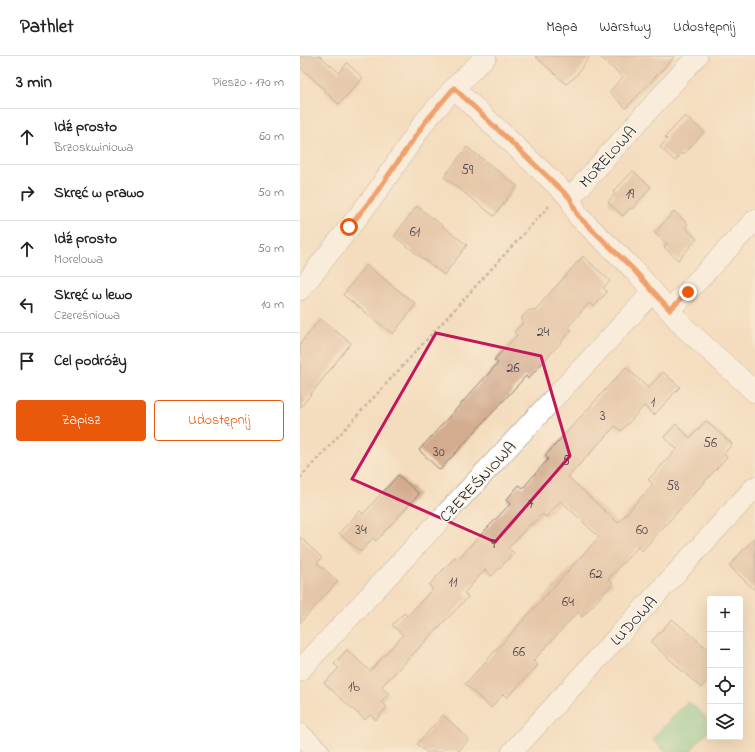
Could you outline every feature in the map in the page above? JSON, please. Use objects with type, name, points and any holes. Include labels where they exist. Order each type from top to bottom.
[{"type":"street","points":[[300,290],[374,196],[426,121],[454,88],[486,56]]},
{"type":"street","name":"MORELOWA","points":[[697,56],[567,195],[578,216],[633,269],[684,327],[755,392]]},
{"type":"street","points":[[454,88],[567,195]]},
{"type":"street","points":[[670,310],[755,220]]},
{"type":"street","name":"CZEREŚNIOWA","points":[[300,670],[653,292]]},
{"type":"street","name":"LUDOWA","points":[[512,752],[751,499]]},
{"type":"street","points":[[300,734],[319,752]]},
{"type":"path","points":[[300,478],[546,209],[567,195]]},
{"type":"highlighted area","points":[[436,333],[541,356],[570,456],[495,542],[352,479]]},
{"type":"green space","points":[[688,701],[707,718],[707,732],[689,752],[666,752],[652,739]]},
{"type":"building","points":[[300,56],[320,56],[339,73],[347,63],[363,78],[339,104],[300,67]]},
{"type":"building","points":[[535,56],[590,56],[575,77],[566,84]]},
{"type":"building","points":[[599,56],[675,56],[626,108],[609,92],[623,77]]},
{"type":"building","points":[[685,116],[704,132],[684,154],[682,153],[675,161],[660,147],[667,139],[665,137]]},
{"type":"building","points":[[467,147],[517,186],[494,216],[444,177]]},
{"type":"building","points":[[633,171],[651,187],[632,209],[630,208],[623,216],[608,202],[615,194],[613,192]]},
{"type":"building","points":[[417,206],[467,245],[444,275],[394,236]]},
{"type":"building","points":[[674,211],[688,224],[685,227],[697,239],[678,260],[664,247],[667,244],[655,233]]},
{"type":"building","points":[[583,256],[610,281],[603,288],[607,292],[594,307],[589,303],[568,327],[572,330],[528,379],[526,376],[440,470],[419,450],[498,363],[494,360],[517,335],[514,332],[522,324],[522,317],[529,310],[535,310]]},
{"type":"building","points":[[366,265],[416,304],[393,334],[343,295]]},
{"type":"building","points":[[320,319],[351,343],[300,408],[300,344]]},
{"type":"building","points":[[626,367],[648,388],[663,372],[680,387],[654,415],[644,406],[621,431],[615,426],[568,477],[618,523],[653,484],[648,480],[677,449],[664,437],[676,424],[690,438],[706,421],[732,444],[724,454],[727,457],[642,551],[638,547],[608,579],[613,583],[582,617],[578,612],[533,661],[538,665],[507,698],[503,694],[491,708],[465,684],[599,537],[561,501],[546,517],[542,514],[532,525],[531,523],[508,548],[514,553],[492,576],[485,570],[464,593],[468,597],[381,687],[389,694],[381,702],[387,707],[376,720],[370,715],[365,720],[324,683],[339,668],[334,664],[347,650],[370,671],[403,635],[392,625],[404,613],[407,616],[433,589],[429,585],[455,557],[457,560],[510,504],[506,500],[519,485],[523,488],[548,459],[545,456]]},
{"type":"building","points":[[398,475],[419,494],[376,541],[373,538],[361,552],[339,533],[360,511],[363,514]]},
{"type":"building","points":[[300,537],[322,558],[317,563],[338,581],[300,623]]},
{"type":"building","points":[[755,537],[755,590],[729,566]]},
{"type":"building","points":[[672,619],[707,648],[707,681],[701,688],[651,642]]},
{"type":"building","points":[[443,715],[469,739],[458,752],[426,752],[417,744]]},
{"type":"route","points":[[349,227],[374,196],[426,121],[454,88],[570,198],[578,216],[633,269],[670,310],[688,292]]}]
